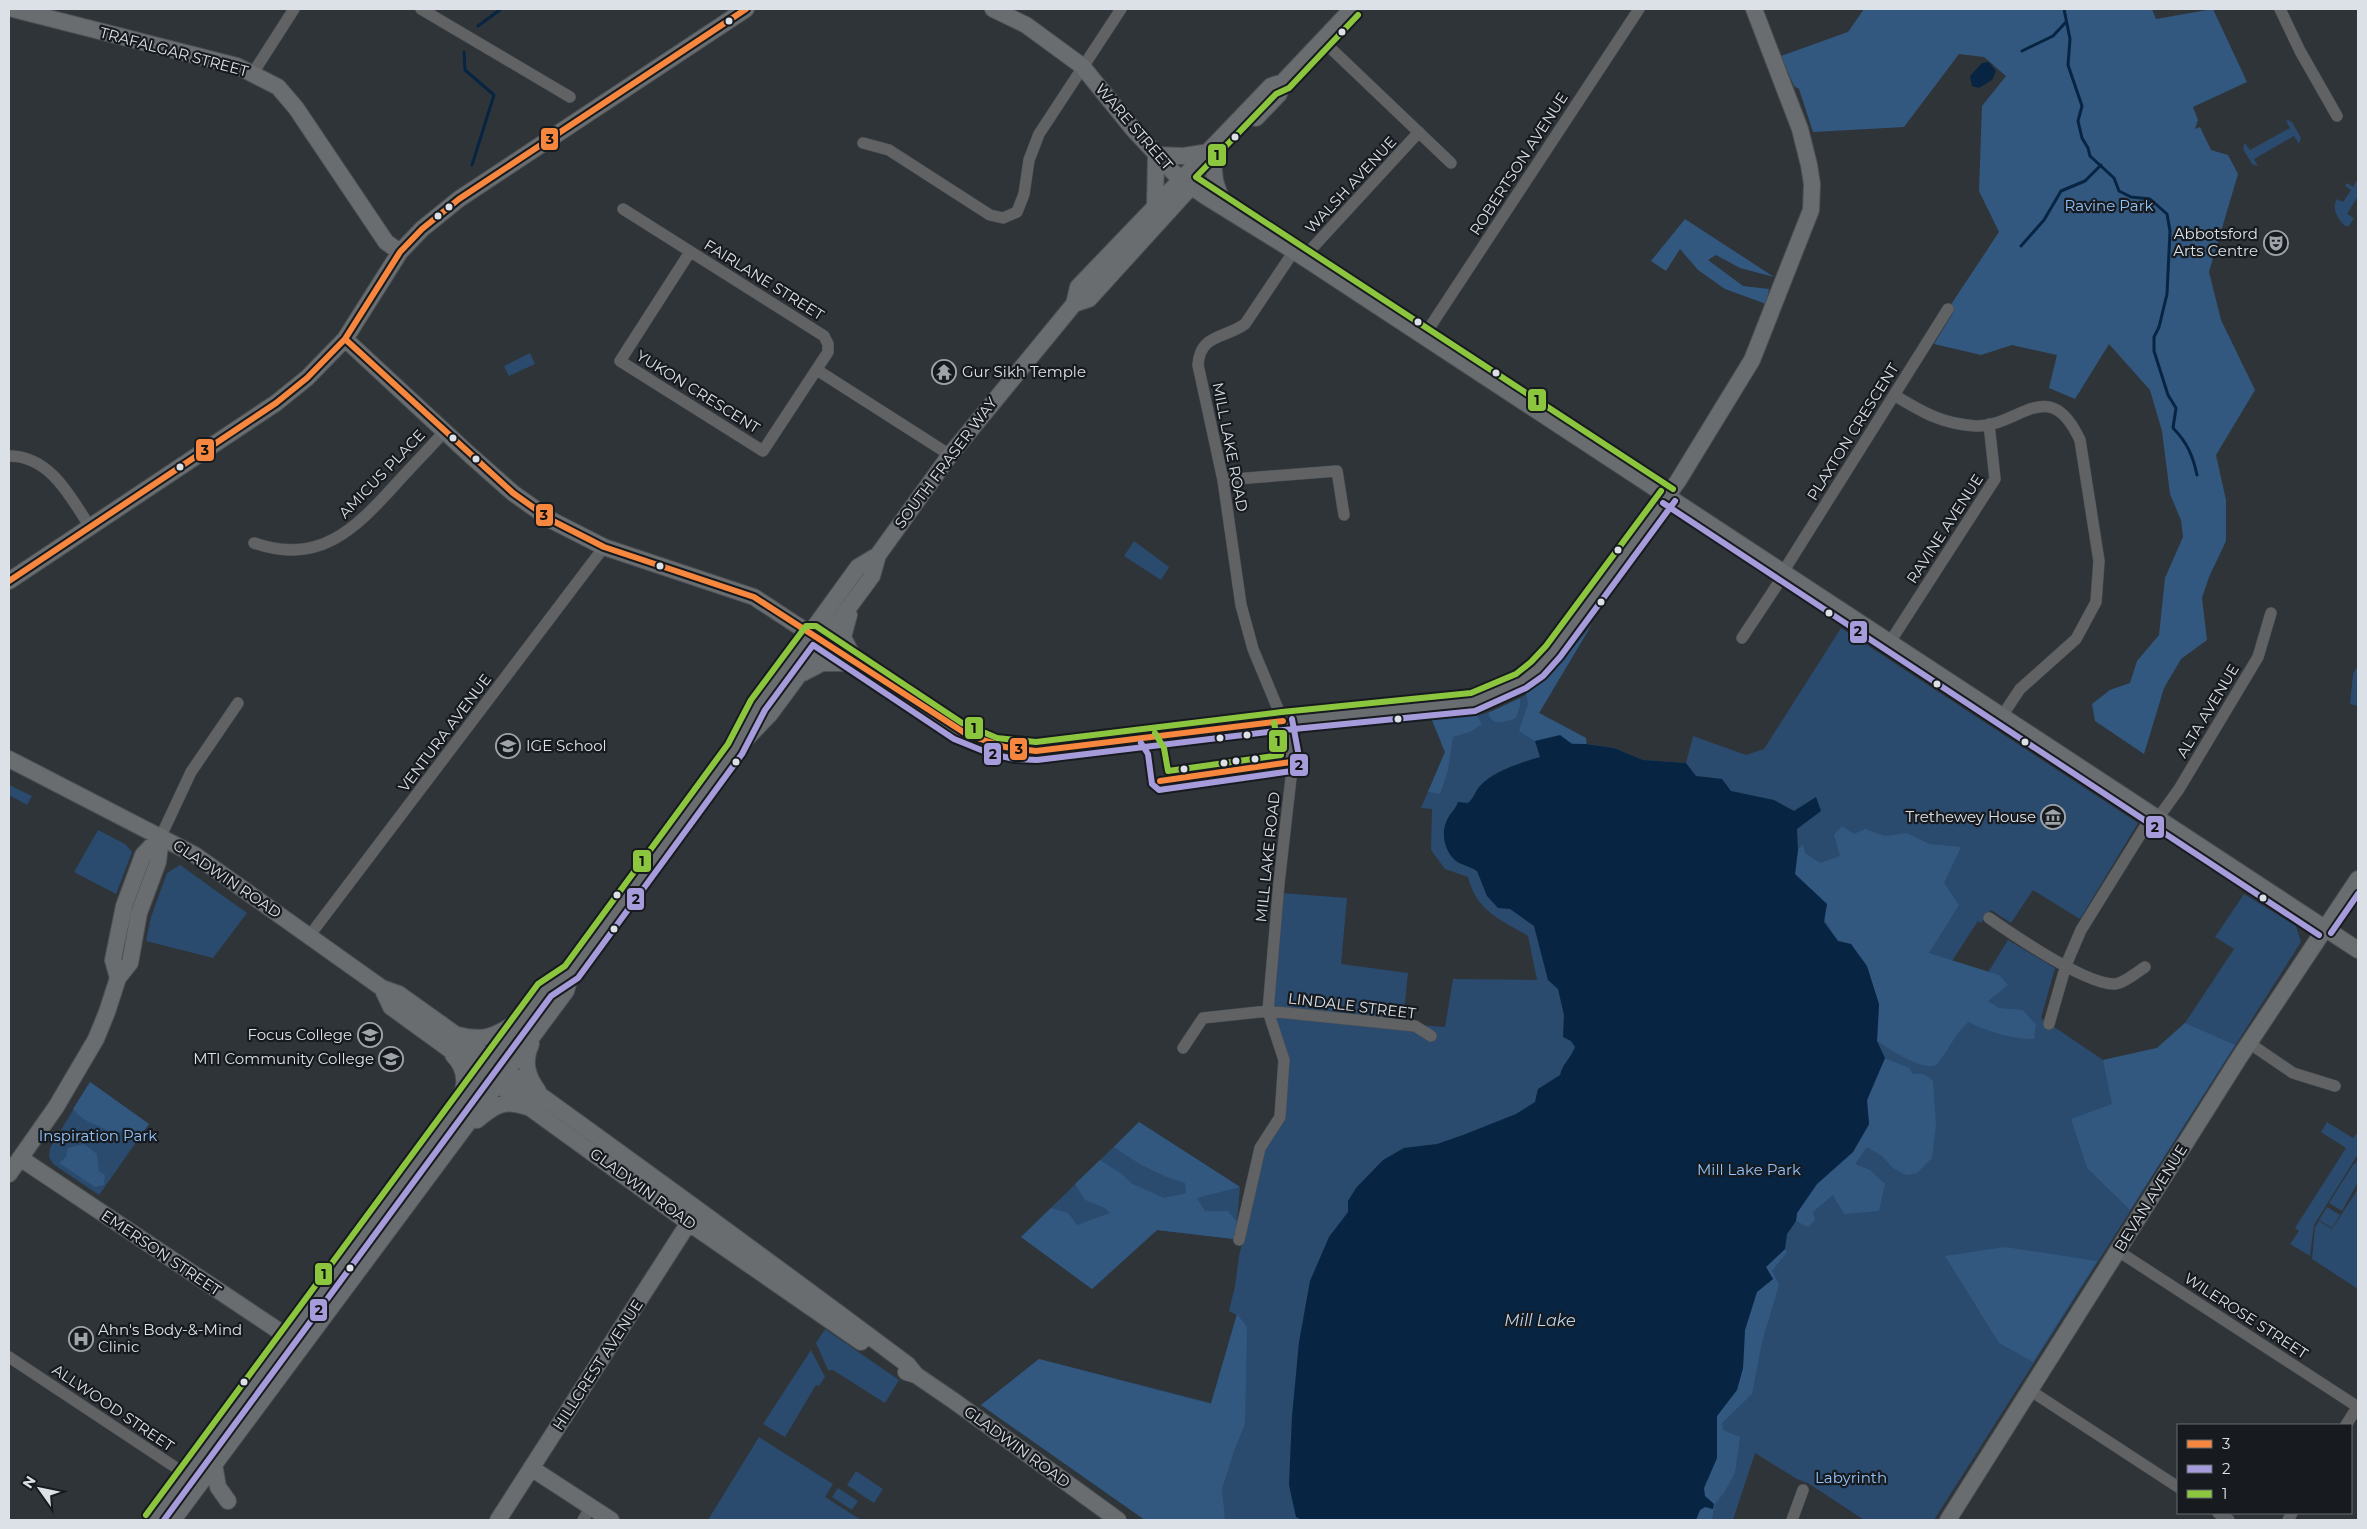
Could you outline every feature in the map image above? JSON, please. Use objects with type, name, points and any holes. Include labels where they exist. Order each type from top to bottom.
[{"type":"main road","name":"TRAFALGAR STREET","points":[[13,9],[237,66],[278,87],[296,108],[386,242],[400,252]]},
{"type":"main road","points":[[9,581],[276,403],[308,378],[345,339],[400,252],[422,228],[459,199],[746,9]]},
{"type":"main road","name":"WARE STREET","points":[[993,9],[1026,25],[1082,66],[1156,155],[1186,182],[1299,254],[2358,950]]},
{"type":"main road","name":"SOUTH FRASER WAY","points":[[1074,304],[1089,298],[1186,182],[1211,157],[1271,86],[1283,82],[1352,9]]},
{"type":"main road","points":[[345,339],[444,432],[526,502],[551,520],[604,547],[745,593],[772,607],[958,731],[994,746],[1036,751],[1080,747],[1283,721],[1473,702],[1520,681],[1537,669],[1552,652],[1668,496],[1731,397],[1752,360],[1811,210],[1812,184],[1806,148],[1754,9]]},
{"type":"main road","points":[[1154,207],[1156,155],[1211,157],[1215,181],[1224,207]]},
{"type":"main road","name":"SOUTH FRASER WAY","points":[[735,749],[758,705],[817,637],[855,599],[872,576],[878,555],[950,456],[1074,304],[1078,287],[1154,207],[1186,182]]},
{"type":"main road","name":"SOUTH FRASER WAY","points":[[172,1520],[193,1479],[288,1337],[545,990],[570,973],[735,749],[770,714],[799,675],[817,637],[858,567],[878,555]]},
{"type":"main road","points":[[855,599],[845,624],[843,637],[856,663]]},
{"type":"main road","points":[[799,675],[822,663],[856,663]]},
{"type":"main road","name":"GLADWIN ROAD","points":[[9,759],[195,854],[382,988],[391,1007],[448,1038],[824,1309],[903,1371],[916,1375],[1118,1520]]},
{"type":"main road","points":[[9,1174],[56,1107],[96,1039],[118,978],[130,963],[139,913],[158,862],[160,836]]},
{"type":"main road","name":"BEVAN AVENUE","points":[[1949,1520],[2249,1044],[2358,879]]},
{"type":"main road","name":"SOUTH FRASER WAY","points":[[153,1520],[193,1479],[214,1464],[303,1347],[566,991],[570,973]]},
{"type":"main road","points":[[448,1120],[463,1092],[464,1076],[460,1062],[448,1038],[474,1039],[488,1037],[523,1019]]},
{"type":"main road","points":[[459,1136],[490,1109],[502,1104],[537,1103],[526,1068],[528,1052],[538,1029]]},
{"type":"main road","name":"EMERSON STREET","points":[[20,1158],[303,1347]]},
{"type":"main road","name":"HILLCREST AVENUE","points":[[498,1520],[693,1216]]},
{"type":"main road","points":[[193,1479],[228,1501],[218,1487],[214,1464]]},
{"type":"main road","points":[[531,1468],[587,1514],[611,1520]]},
{"type":"street","points":[[253,73],[294,9]]},
{"type":"street","points":[[421,9],[570,97]]},
{"type":"street","points":[[863,143],[889,150],[990,215],[1003,218],[1017,212],[1024,194],[1029,160],[1039,134],[1121,9]]},
{"type":"street","name":"ROBERTSON AVENUE","points":[[1424,336],[1639,9]]},
{"type":"street","points":[[2280,9],[2300,51],[2337,116]]},
{"type":"street","points":[[1322,40],[1451,163]]},
{"type":"street","name":"WALSH AVENUE","points":[[1299,254],[1420,132]]},
{"type":"street","name":"FAIRLANE STREET","points":[[623,209],[816,329],[824,336],[828,344],[828,352],[816,370]]},
{"type":"street","name":"YUKON CRESCENT","points":[[690,252],[620,361],[763,451],[816,370]]},
{"type":"street","name":"MILL LAKE ROAD","points":[[1239,1240],[1260,1148],[1280,1117],[1284,1060],[1268,1011],[1279,883],[1291,778],[1288,740],[1283,721],[1253,649],[1240,606],[1223,480],[1198,365],[1203,346],[1208,341],[1236,331],[1244,324],[1299,254]]},
{"type":"street","name":"PLAXTON CRESCENT","points":[[1742,638],[1948,309]]},
{"type":"street","points":[[816,370],[950,456]]},
{"type":"street","points":[[1894,395],[1923,412],[1949,423],[1978,426],[1989,424],[2032,408],[2041,406],[2052,407],[2073,424],[2080,440],[2099,561],[2096,602],[2087,622],[2076,639],[2020,689],[2002,716]]},
{"type":"street","name":"RAVINE AVENUE","points":[[1890,642],[1995,479],[1989,424]]},
{"type":"street","name":"AMICUS PLACE","points":[[254,543],[274,550],[303,549],[324,544],[343,534],[362,521],[444,432]]},
{"type":"street","points":[[9,456],[17,456],[41,464],[60,482],[90,526]]},
{"type":"street","points":[[1223,480],[1338,471],[1344,515]]},
{"type":"street","name":"VENTURA AVENUE","points":[[310,935],[604,547]]},
{"type":"street","name":"ALTA AVENUE","points":[[2049,1024],[2066,965],[2081,930],[2155,816],[2179,789],[2258,657],[2271,613]]},
{"type":"street","points":[[160,836],[190,772],[238,703]]},
{"type":"street","points":[[1989,918],[2034,948],[2096,981],[2117,984],[2144,967]]},
{"type":"street","name":"LINDALE STREET","points":[[1183,1048],[1203,1018],[1268,1011],[1415,1026],[1431,1036]]},
{"type":"street","points":[[2249,1044],[2293,1073],[2335,1086]]},
{"type":"street","name":"WILEROSE STREET","points":[[2118,1251],[2355,1415]]},
{"type":"street","name":"ALLWOOD STREET","points":[[9,1357],[193,1479]]},
{"type":"street","points":[[2031,1391],[2177,1486]]},
{"type":"street","points":[[1792,1520],[1803,1490]]},
{"type":"green space","name":"Ravine Park","points":[[1864,9],[2152,9],[2156,19],[2213,9],[2247,82],[2193,107],[2198,120],[2195,129],[2200,127],[2211,150],[2228,155],[2238,174],[2209,272],[2221,320],[2255,390],[2216,455],[2226,500],[2226,541],[2209,577],[2202,598],[2207,640],[2181,659],[2164,688],[2144,754],[2095,721],[2092,704],[2110,690],[2130,683],[2137,661],[2159,635],[2165,578],[2183,537],[2181,520],[2170,494],[2162,431],[2150,390],[2109,344],[2075,399],[2049,388],[2057,355],[2012,345],[1981,355],[1934,344],[1953,313],[1948,309],[1999,232],[1979,191],[1982,106],[2006,76],[1984,57],[1959,54],[1904,127],[1813,132],[1799,89],[1794,86],[1781,56],[1848,32]]},
{"type":"green space","points":[[2286,121],[2292,122],[2301,138],[2299,144],[2294,136],[2254,159],[2258,166],[2252,164],[2243,149],[2245,143],[2250,150],[2290,128]]},
{"type":"green space","points":[[2358,179],[2358,196],[2347,214],[2354,218],[2349,226],[2345,226],[2336,214],[2335,203],[2337,199],[2343,202],[2351,190],[2345,186],[2347,183],[2353,187]]},
{"type":"green space","points":[[1685,219],[1774,277],[1740,268],[1716,255],[1708,260],[1743,286],[1769,289],[1766,304],[1725,289],[1698,270],[1680,249],[1666,271],[1651,261]]},
{"type":"green space","points":[[530,353],[535,364],[509,376],[504,366]]},
{"type":"green space","points":[[1134,541],[1169,567],[1161,580],[1124,556]]},
{"type":"green space","name":"Mill Lake Park","points":[[1592,624],[1539,713],[1586,738],[1587,744],[1614,748],[1643,760],[1686,763],[1693,736],[1746,755],[1764,749],[1841,628],[2138,823],[2080,919],[2033,890],[2011,923],[1991,910],[1981,923],[1978,921],[1948,967],[1979,987],[2008,940],[2055,968],[2041,1018],[2103,1060],[2157,1048],[2185,1023],[2234,949],[2215,937],[2244,894],[2296,926],[2301,942],[1934,1520],[1864,1520],[1808,1483],[1797,1479],[1755,1453],[1733,1520],[1145,1520],[981,1405],[1039,1359],[1211,1403],[1237,1315],[1229,1311],[1239,1256],[1264,1151],[1283,1120],[1286,1060],[1271,1014],[1445,1027],[1453,979],[1537,980],[1528,936],[1499,919],[1484,907],[1477,899],[1468,877],[1445,869],[1431,850],[1432,809],[1421,808],[1445,752],[1432,720],[1482,714],[1522,697],[1548,677]]},
{"type":"green space","points":[[1592,624],[1539,713],[1586,738],[1586,744],[1548,739],[1535,741],[1519,731],[1528,704],[1526,693],[1549,677]]},
{"type":"green space","points":[[2358,665],[2358,706],[2350,704],[2353,674]]},
{"type":"green space","points":[[1520,698],[1520,706],[1516,718],[1496,722],[1490,717],[1488,713]]},
{"type":"green space","points":[[1476,714],[1482,724],[1470,732],[1453,737],[1448,770],[1440,794],[1428,792],[1445,752],[1432,720]]},
{"type":"green space","points":[[9,785],[32,796],[27,805],[9,795]]},
{"type":"green space","points":[[1842,826],[1854,834],[1865,829],[1885,836],[1907,833],[1929,844],[1961,847],[1944,883],[1959,905],[1929,953],[1999,975],[2008,985],[1988,1001],[1999,1008],[2023,1010],[2036,1025],[2034,1039],[2000,1034],[1968,1022],[1938,1063],[1933,1066],[1926,1066],[1908,1060],[1877,1041],[1879,1004],[1851,944],[1838,941],[1795,874],[1798,850],[1803,844],[1805,853],[1820,863],[1840,856],[1834,835]]},
{"type":"green space","points":[[98,830],[125,844],[132,852],[116,894],[74,872]]},
{"type":"green space","points":[[180,865],[247,913],[213,958],[146,941],[151,917],[167,873]]},
{"type":"green space","points":[[1281,893],[1347,898],[1341,964],[1408,973],[1403,1022],[1271,1008]]},
{"type":"green space","points":[[2185,1023],[2235,1045],[2130,1210],[2087,1168],[2071,1119],[2112,1104],[2103,1060],[2157,1048]]},
{"type":"green space","points":[[1885,1058],[1909,1068],[1913,1074],[1924,1074],[1933,1081],[1936,1125],[1932,1158],[1917,1173],[1906,1175],[1893,1168],[1882,1156],[1867,1147],[1855,1164],[1870,1170],[1885,1184],[1879,1211],[1844,1214],[1833,1195],[1813,1212],[1815,1220],[1808,1227],[1796,1221],[1797,1213],[1817,1184],[1853,1152],[1869,1125],[1867,1101]]},
{"type":"green space","name":"Inspiration Park","points":[[90,1082],[149,1124],[99,1195],[53,1164],[49,1157],[50,1148]]},
{"type":"green space","points":[[90,1082],[149,1124],[140,1136],[131,1137],[122,1131],[112,1133],[82,1118],[73,1109]]},
{"type":"green space","points":[[1139,1122],[1240,1187],[1234,1239],[1157,1230],[1092,1289],[1021,1237]]},
{"type":"green space","points":[[1139,1122],[1240,1187],[1197,1198],[1205,1211],[1228,1211],[1237,1222],[1234,1239],[1157,1230],[1092,1289],[1021,1237],[1051,1208],[1068,1213],[1077,1225],[1110,1213],[1105,1208],[1085,1200],[1075,1184],[1100,1160],[1122,1174],[1131,1183],[1164,1198],[1186,1193],[1185,1183],[1166,1177],[1148,1168],[1114,1147]]},
{"type":"green space","points":[[2327,1122],[2353,1138],[2358,1132],[2358,1154],[2314,1225],[2310,1256],[2290,1244],[2299,1231],[2295,1228],[2346,1148],[2321,1132]]},
{"type":"green space","points":[[84,1144],[97,1154],[99,1171],[105,1175],[104,1185],[95,1187],[59,1163],[66,1157],[68,1148]]},
{"type":"green space","points":[[2358,1161],[2358,1182],[2342,1211],[2329,1203],[2353,1165]]},
{"type":"green space","points":[[2358,1189],[2358,1289],[2312,1259],[2315,1227],[2319,1221],[2332,1229]]},
{"type":"green space","points":[[2327,1207],[2340,1215],[2332,1228],[2319,1220]]},
{"type":"green space","points":[[2005,1247],[2097,1261],[2033,1362],[1999,1343],[1945,1256]]},
{"type":"green space","points":[[1785,1249],[1787,1252],[1772,1271],[1779,1285],[1762,1342],[1752,1394],[1722,1423],[1723,1430],[1740,1437],[1735,1473],[1724,1493],[1715,1504],[1712,1520],[1696,1520],[1700,1510],[1705,1507],[1712,1509],[1714,1504],[1704,1496],[1704,1488],[1717,1458],[1717,1416],[1737,1390],[1743,1368],[1745,1330],[1757,1291],[1773,1279],[1766,1267]]},
{"type":"green space","points":[[1237,1314],[1247,1327],[1245,1424],[1222,1489],[1225,1520],[1145,1520],[981,1405],[1039,1359],[1211,1404]]},
{"type":"green space","points":[[825,1329],[899,1380],[885,1403],[833,1370],[828,1370],[816,1343]]},
{"type":"green space","points":[[811,1350],[825,1377],[819,1386],[816,1385],[785,1437],[763,1424]]},
{"type":"green space","points":[[759,1437],[833,1484],[825,1497],[861,1520],[708,1520]]},
{"type":"green space","points":[[856,1471],[883,1489],[874,1503],[847,1485]]},
{"type":"green space","points":[[838,1488],[858,1501],[852,1510],[832,1497]]},
{"type":"water","points":[[1989,62],[1996,71],[1992,80],[1979,88],[1972,86],[1970,76],[1982,63]]},
{"type":"water","name":"Mill Lake","points":[[1560,735],[1572,744],[1614,748],[1643,760],[1686,763],[1696,776],[1722,779],[1731,791],[1774,800],[1794,811],[1816,797],[1821,811],[1797,829],[1798,850],[1795,874],[1827,904],[1824,922],[1838,941],[1851,944],[1867,966],[1879,1004],[1877,1041],[1885,1058],[1867,1100],[1869,1124],[1853,1152],[1817,1184],[1797,1213],[1796,1221],[1787,1234],[1785,1249],[1766,1267],[1773,1279],[1757,1292],[1745,1330],[1743,1368],[1737,1390],[1717,1416],[1717,1458],[1704,1488],[1705,1496],[1714,1504],[1713,1509],[1705,1507],[1700,1510],[1696,1520],[1302,1520],[1296,1517],[1289,1485],[1292,1416],[1299,1342],[1310,1281],[1329,1237],[1348,1212],[1348,1201],[1356,1188],[1383,1160],[1404,1148],[1437,1144],[1463,1135],[1516,1114],[1535,1102],[1538,1089],[1560,1075],[1575,1047],[1571,1041],[1563,1037],[1564,1015],[1558,989],[1548,980],[1534,926],[1510,909],[1498,908],[1487,896],[1477,871],[1456,861],[1452,857],[1446,847],[1444,835],[1446,823],[1458,802],[1468,803],[1485,781],[1499,772],[1540,757],[1535,741]]},
{"type":"waterway","points":[[478,26],[501,9]]},
{"type":"waterway","points":[[2064,9],[2070,39],[2068,65],[2082,106],[2078,121],[2082,138],[2090,156],[2114,178],[2119,191],[2131,197],[2150,199],[2167,214],[2170,231],[2167,294],[2159,327],[2154,337],[2154,351],[2168,395],[2176,408],[2173,428],[2189,450],[2197,475]]},
{"type":"waterway","points":[[2022,51],[2053,36],[2066,22]]},
{"type":"waterway","points":[[464,52],[465,70],[494,95],[472,165]]},
{"type":"waterway","points":[[2021,246],[2044,220],[2061,191],[2085,181],[2101,165]]},
{"type":"transit line","name":"3","points":[[9,581],[276,403],[307,378],[345,339],[400,252],[422,229],[459,199],[746,9]]},
{"type":"transit line","name":"1","points":[[1358,15],[1289,88],[1276,94],[1196,177],[1673,489]]},
{"type":"transit line","name":"3","points":[[345,339],[513,493],[551,520],[604,547],[754,597],[968,735],[1005,747],[1036,751],[1283,721]]},
{"type":"transit line","name":"1","points":[[146,1515],[538,984],[565,966],[728,744],[751,700],[806,626],[816,626],[962,723],[997,738],[1036,742],[1282,712],[1471,693],[1516,674],[1531,662],[1546,646],[1661,491]]},
{"type":"transit line","name":"2","points":[[164,1520],[551,996],[578,978],[742,754],[765,710],[813,645],[954,739],[991,754],[1015,759],[1037,760],[1284,730],[1475,711],[1526,688],[1543,676],[1560,657],[1675,501]]},
{"type":"transit line","name":"2","points":[[1663,503],[2319,935]]},
{"type":"transit line","name":"2","points":[[1141,743],[1148,754],[1152,784],[1159,790],[1292,771],[1298,768],[1300,762],[1292,719]]},
{"type":"transit line","name":"1","points":[[1155,733],[1164,748],[1168,771],[1281,755],[1274,723]]},
{"type":"transit line","name":"3","points":[[1160,781],[1291,762]]},
{"type":"transit line","name":"2","points":[[2331,933],[2358,894]]},
{"type":"place","name":"Abbotsford Arts Centre","points":[[2276,243]]},
{"type":"place","name":"Gur Sikh Temple","points":[[944,372]]},
{"type":"place","name":"IGE School","points":[[508,746]]},
{"type":"place","name":"Trethewey House","points":[[2053,817]]},
{"type":"place","name":"Focus College","points":[[370,1035]]},
{"type":"place","name":"MTI Community College","points":[[391,1059]]},
{"type":"place","name":"Ahn's Body-&-Mind Clinic","points":[[81,1339]]},
{"type":"park label","name":"Labyrinth","points":[[1851,1478]]}]
